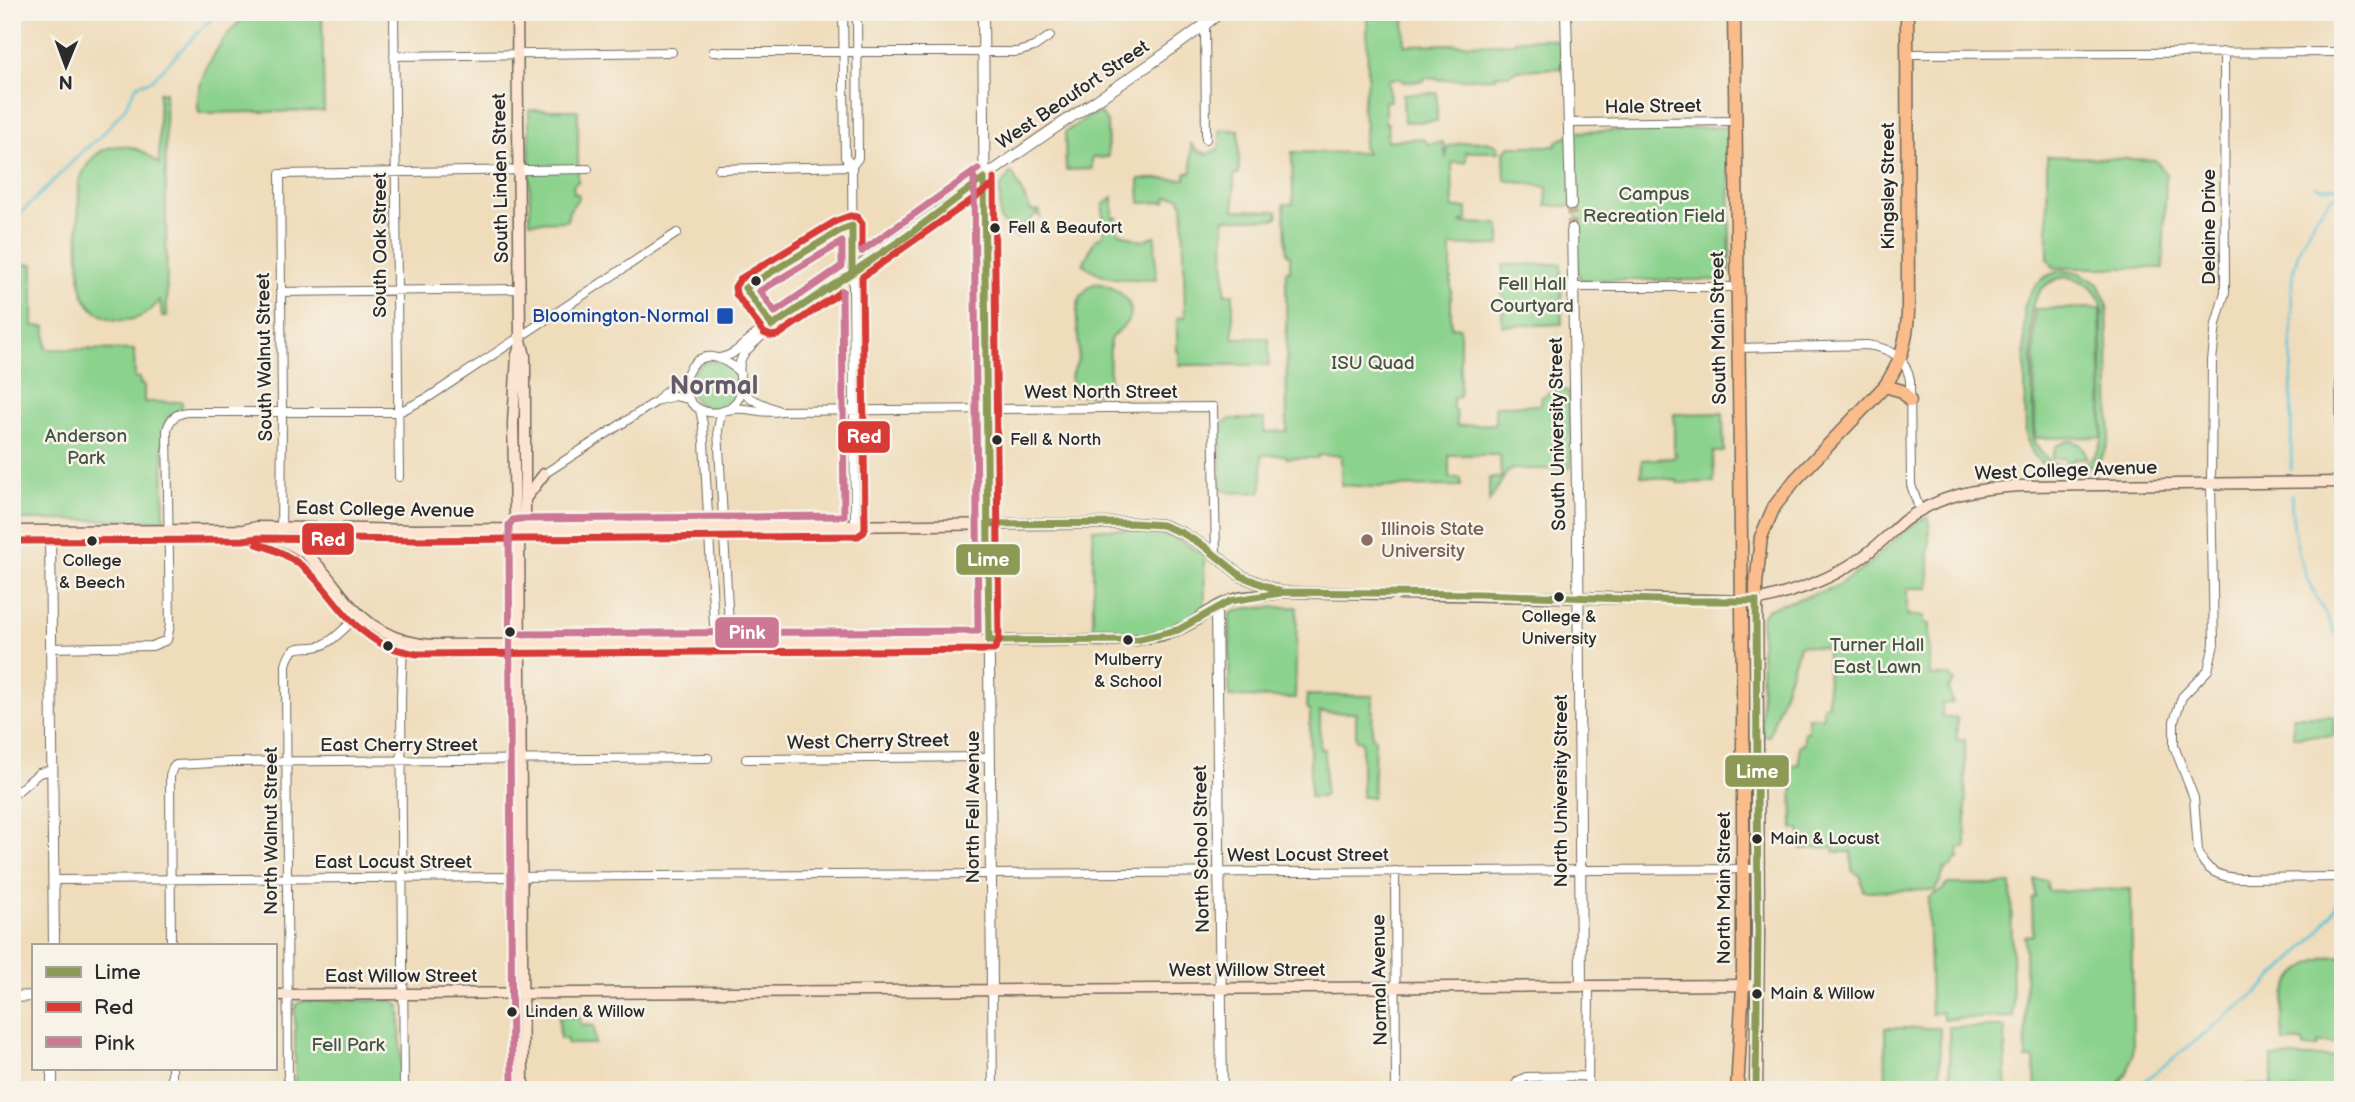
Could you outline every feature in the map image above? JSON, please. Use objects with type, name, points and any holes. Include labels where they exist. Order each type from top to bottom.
[{"type":"main road","name":"South Linden Street","points":[[517,12],[520,340],[513,423],[514,515],[519,529]]},
{"type":"main road","name":"South Main Street","points":[[1734,12],[1741,601]]},
{"type":"main road","name":"Kingsley Street","points":[[1756,601],[1758,550],[1766,522],[1774,507],[1789,487],[1885,386],[1905,346],[1908,312],[1907,12]]},
{"type":"main road","name":"South Linden Street","points":[[519,529],[525,516],[525,356],[520,340]]},
{"type":"main road","points":[[1885,386],[1896,387],[1910,401]]},
{"type":"main road","points":[[525,462],[533,474],[544,474]]},
{"type":"main road","points":[[525,499],[544,474]]},
{"type":"main road","name":"West College Avenue","points":[[717,527],[1156,524],[1182,533],[1241,576],[1281,592],[1756,601],[1807,587],[1832,576],[1856,562],[1920,511],[1954,496],[1996,487],[2342,482]]},
{"type":"main road","name":"East College Avenue","points":[[12,531],[243,530],[257,527],[387,530],[717,527]]},
{"type":"main road","points":[[519,529],[523,1090]]},
{"type":"main road","points":[[243,530],[281,540],[316,563],[359,615],[377,629],[402,641],[432,645],[1136,640],[1158,637],[1182,628],[1216,607],[1238,598],[1269,597],[1281,592]]},
{"type":"main road","name":"North Main Street","points":[[1737,1090],[1743,985],[1741,601]]},
{"type":"main road","name":"North Main Street","points":[[1756,601],[1756,1090]]},
{"type":"main road","name":"West Willow Street","points":[[736,991],[1758,985]]},
{"type":"main road","name":"East Willow Street","points":[[276,995],[736,991]]},
{"type":"street","name":"South Oak Street","points":[[394,12],[399,477]]},
{"type":"street","points":[[843,12],[845,157],[852,166],[855,526]]},
{"type":"street","points":[[719,169],[852,166],[859,158],[857,12]]},
{"type":"street","name":"North Fell Avenue","points":[[983,12],[993,1090]]},
{"type":"street","name":"West Beaufort Street","points":[[740,373],[742,357],[772,326],[1029,144],[1173,49],[1221,12]]},
{"type":"street","points":[[1566,12],[1571,205]]},
{"type":"street","points":[[1205,25],[1206,139]]},
{"type":"street","points":[[713,52],[984,52],[1025,50],[1050,36]]},
{"type":"street","points":[[394,56],[673,52]]},
{"type":"street","name":"Delaine Drive","points":[[2224,52],[2225,292],[2213,344],[2211,484],[2214,644],[2212,659],[2201,678],[2182,697],[2176,710],[2174,746],[2194,798],[2198,851],[2211,871],[2228,877],[2343,877]]},
{"type":"street","points":[[1907,54],[2343,52]]},
{"type":"street","name":"Hale Street","points":[[1570,123],[1735,121]]},
{"type":"street","points":[[395,172],[588,169]]},
{"type":"street","name":"South Walnut Street","points":[[281,540],[280,174],[395,172]]},
{"type":"street","name":"South University Street","points":[[1572,229],[1578,597]]},
{"type":"street","points":[[51,648],[152,646],[165,641],[170,631],[167,430],[172,418],[187,412],[398,412],[429,397],[520,340],[677,233]]},
{"type":"street","points":[[1573,287],[1738,287]]},
{"type":"street","points":[[280,292],[520,289]]},
{"type":"street","name":"West Beaufort Street","points":[[720,358],[730,356],[751,336],[772,326]]},
{"type":"street","points":[[1739,348],[1867,345],[1884,349],[1901,358]]},
{"type":"street","points":[[722,642],[717,527],[718,430],[725,411],[739,397],[741,388],[740,373],[729,362],[708,357],[689,370],[686,391],[692,405],[700,410],[713,414],[725,411]]},
{"type":"street","name":"Kingsley Street","points":[[1901,358],[1908,368],[1911,485],[1920,511]]},
{"type":"street","points":[[2340,375],[2342,482]]},
{"type":"street","points":[[544,474],[656,401],[686,378]]},
{"type":"street","name":"West North Street","points":[[741,388],[751,399],[780,411]]},
{"type":"street","points":[[656,401],[675,396],[689,398]]},
{"type":"street","name":"West North Street","points":[[725,411],[738,407],[763,412],[1213,407],[1216,556]]},
{"type":"street","points":[[700,410],[717,527],[722,642]]},
{"type":"street","points":[[50,532],[54,944]]},
{"type":"street","name":"North University Street","points":[[1578,597],[1579,869],[1587,1090]]},
{"type":"street","name":"North School Street","points":[[1216,607],[1222,1090]]},
{"type":"street","name":"North Walnut Street","points":[[288,1090],[287,660],[295,649],[325,644],[359,615]]},
{"type":"street","points":[[402,641],[404,1090]]},
{"type":"street","name":"West Cherry Street","points":[[746,759],[990,757]]},
{"type":"street","name":"East Cherry Street","points":[[171,880],[170,776],[174,766],[181,764],[708,758]]},
{"type":"street","points":[[12,796],[39,773],[53,770]]},
{"type":"street","name":"West Locust Street","points":[[732,876],[1758,869]]},
{"type":"street","name":"Normal Avenue","points":[[1395,870],[1396,1090]]},
{"type":"street","name":"East Locust Street","points":[[54,880],[732,876]]},
{"type":"street","points":[[171,880],[171,944]]},
{"type":"street","points":[[12,997],[32,996]]},
{"type":"street","points":[[52,1070],[52,1090]]},
{"type":"street","points":[[172,1070],[172,1090]]},
{"type":"street","points":[[1513,1090],[1518,1082],[1526,1077],[1588,1076]]},
{"type":"green space","points":[[250,12],[322,12],[324,111],[199,113],[200,86],[212,58],[230,32]]},
{"type":"green space","name":"ISU Quad","points":[[1404,16],[1405,45],[1514,43],[1516,40],[1539,39],[1561,44],[1562,68],[1518,70],[1508,75],[1496,75],[1496,78],[1423,78],[1423,81],[1403,82],[1402,79],[1388,79],[1390,101],[1385,101],[1385,123],[1388,123],[1387,141],[1422,138],[1428,144],[1443,142],[1446,158],[1447,147],[1459,144],[1488,142],[1499,147],[1499,152],[1466,152],[1466,162],[1452,163],[1453,208],[1467,208],[1467,220],[1460,223],[1497,224],[1500,227],[1500,245],[1451,246],[1451,327],[1460,328],[1460,397],[1453,398],[1453,409],[1456,411],[1457,426],[1495,424],[1495,406],[1539,405],[1541,398],[1553,390],[1565,390],[1569,393],[1571,466],[1569,469],[1513,469],[1507,472],[1489,502],[1489,478],[1501,478],[1500,455],[1449,455],[1449,478],[1461,478],[1461,486],[1375,487],[1341,485],[1341,455],[1286,458],[1286,455],[1262,455],[1260,492],[1232,493],[1221,489],[1221,424],[1231,419],[1264,419],[1264,432],[1287,431],[1286,271],[1290,271],[1290,255],[1287,254],[1284,204],[1293,204],[1292,152],[1367,153],[1363,146],[1366,124],[1362,110],[1368,78],[1367,18]]},
{"type":"green space","points":[[159,92],[165,92],[167,317],[162,317],[160,300],[147,313],[137,318],[113,319],[94,309],[81,287],[79,182],[94,158],[103,150],[113,147],[136,149],[159,164]]},
{"type":"green space","points":[[1437,93],[1437,121],[1404,122],[1403,94]]},
{"type":"green space","points":[[529,110],[578,110],[578,182],[573,185],[574,193],[579,197],[569,211],[567,221],[530,222]]},
{"type":"green space","points":[[1101,113],[1107,122],[1108,157],[1092,158],[1092,169],[1066,170],[1065,132],[1091,115]]},
{"type":"green space","name":"Campus Recreation Field","points":[[1729,127],[1730,272],[1725,280],[1583,280],[1578,276],[1576,206],[1546,206],[1547,187],[1505,180],[1504,152],[1510,146],[1556,146],[1556,142],[1575,132]]},
{"type":"green space","points":[[1220,130],[1239,130],[1239,174],[1234,175],[1234,210],[1277,211],[1278,217],[1273,219],[1224,219],[1225,294],[1233,294],[1233,338],[1269,338],[1269,365],[1179,365],[1177,318],[1185,317],[1183,203],[1180,197],[1167,197],[1166,202],[1140,203],[1139,179],[1185,179],[1185,173],[1192,172],[1191,144],[1198,151],[1208,154],[1220,148]]},
{"type":"green space","points":[[2047,156],[2155,160],[2166,173],[2163,268],[2054,268],[2048,258]]},
{"type":"green space","points":[[1010,173],[1013,174],[1031,211],[1040,211],[1040,217],[1037,213],[1016,233],[1017,237],[1000,219],[1000,188]]},
{"type":"green space","points":[[1113,197],[1113,217],[1117,218],[1118,232],[1141,241],[1155,236],[1156,280],[1109,277],[1083,264],[1095,240],[1103,235],[1103,205]]},
{"type":"green space","name":"Anderson Park","points":[[12,264],[33,264],[33,326],[46,327],[46,349],[134,350],[135,378],[140,378],[140,384],[144,385],[144,402],[182,402],[182,408],[168,418],[163,431],[164,520],[12,520]]},
{"type":"green space","name":"Fell Hall Courtyard","points":[[1561,264],[1562,324],[1502,326],[1503,265]]},
{"type":"green space","points":[[2055,273],[2079,273],[2089,278],[2098,284],[2107,303],[2110,433],[2105,451],[2096,463],[2083,471],[2068,473],[2054,471],[2041,463],[2031,450],[2026,433],[2024,309],[2037,284]],"holes":[[[2073,278],[2093,289],[2102,305],[2103,433],[2099,448],[2092,458],[2083,465],[2072,467],[2050,461],[2033,439],[2031,312],[2035,298],[2043,288],[2053,280]]]},
{"type":"green space","points":[[1096,283],[1108,286],[1125,298],[1131,310],[1130,317],[1110,339],[1109,389],[1093,395],[1072,395],[1071,375],[1079,353],[1077,309],[1086,290]]},
{"type":"green space","points":[[2100,308],[2102,437],[2035,438],[2034,309]]},
{"type":"green space","points":[[714,361],[731,368],[738,385],[731,402],[714,409],[697,402],[690,385],[697,368]]},
{"type":"green space","points":[[1723,413],[1724,452],[1713,452],[1714,482],[1677,483],[1677,480],[1641,476],[1642,460],[1676,456],[1674,414]]},
{"type":"green space","points":[[2068,441],[2081,445],[2087,458],[2073,458],[2073,462],[2066,462],[2065,458],[2052,458],[2056,446]]},
{"type":"green space","name":"Turner Hall East Lawn","points":[[1929,517],[1929,588],[1907,588],[1907,615],[1924,616],[1924,623],[1929,624],[1930,676],[1951,676],[1955,681],[1948,689],[1953,703],[1942,704],[1942,717],[1957,718],[1957,740],[1965,740],[1966,848],[1958,848],[1959,859],[1945,869],[1936,890],[1863,891],[1861,876],[1852,871],[1851,852],[1834,852],[1833,847],[1801,849],[1800,830],[1793,830],[1792,765],[1799,764],[1799,745],[1804,744],[1804,732],[1808,732],[1808,717],[1823,717],[1823,705],[1828,705],[1827,648],[1800,645],[1769,736],[1762,736],[1761,619],[1767,609],[1833,588],[1866,567],[1920,520]]},
{"type":"green space","points":[[1093,529],[1124,529],[1165,535],[1204,556],[1205,607],[1181,622],[1147,635],[1093,637]]},
{"type":"green space","points":[[286,532],[350,535],[350,538],[343,538],[344,543],[319,558],[290,539]]},
{"type":"green space","points":[[1297,607],[1295,698],[1229,697],[1230,613],[1248,608]]},
{"type":"green space","points":[[1307,695],[1373,696],[1373,797],[1362,797],[1362,741],[1356,740],[1356,713],[1320,712],[1320,749],[1325,749],[1325,794],[1322,797],[1310,797],[1310,712],[1306,707]]},
{"type":"green space","points":[[2293,716],[2333,716],[2334,736],[2293,736]]},
{"type":"green space","points":[[2035,880],[2047,880],[2048,891],[2131,889],[2133,1054],[2127,1073],[2113,1090],[2036,1090],[2034,1059],[2026,1059],[2025,936],[2033,935],[2032,898],[2035,897]]},
{"type":"green space","points":[[1946,884],[2011,884],[2013,1017],[1943,1019],[1942,1012],[1931,1014],[1928,899],[1942,891]]},
{"type":"green space","points":[[2335,956],[2343,957],[2343,1043],[2318,1043],[2318,1047],[2304,1047],[2303,1042],[2283,1042],[2285,997],[2295,975],[2305,967]]},
{"type":"green space","name":"Fell Park","points":[[392,1000],[400,1006],[401,1090],[295,1090],[297,1004],[302,1001]]},
{"type":"green space","points":[[559,1017],[580,1017],[581,1025],[594,1026],[595,1044],[568,1044],[566,1039],[560,1039]]},
{"type":"green space","points":[[1949,1027],[2005,1027],[2006,1090],[1950,1090]]},
{"type":"green space","points":[[1885,1028],[1940,1028],[1940,1090],[1886,1090]]},
{"type":"green space","points":[[2272,1057],[2343,1057],[2343,1090],[2245,1090],[2245,1085],[2272,1085]]},
{"type":"waterway","points":[[12,222],[101,136],[125,108],[137,85],[152,80],[218,12]]},
{"type":"waterway","points":[[2316,186],[2343,186]]},
{"type":"waterway","points":[[2291,470],[2294,267],[2315,218],[2343,188]]},
{"type":"waterway","points":[[2291,494],[2299,556],[2313,591],[2343,650]]},
{"type":"waterway","points":[[2133,1090],[2260,990],[2300,952],[2318,933],[2335,908],[2343,887]]},
{"type":"tunnel","points":[[1571,205],[1572,229]]},
{"type":"transit line","name":"Pink","points":[[862,251],[978,169]]},
{"type":"transit line","name":"Pink","points":[[519,634],[978,631],[974,178]]},
{"type":"transit line","name":"Lime","points":[[984,178],[989,641],[1136,640],[1178,630],[1230,601],[1280,593]]},
{"type":"transit line","name":"Lime","points":[[852,271],[852,226],[745,288],[772,326],[907,236],[984,178]]},
{"type":"transit line","name":"Red","points":[[257,544],[280,552],[297,562],[311,574],[345,614],[375,640],[417,654],[994,650],[999,641],[994,178]]},
{"type":"transit line","name":"Red","points":[[12,541],[858,536],[864,532],[865,526],[862,277],[990,187]]},
{"type":"transit line","name":"Red","points":[[842,291],[778,335],[771,336],[764,333],[736,294],[735,287],[740,279],[836,221],[850,216],[857,217],[862,224],[862,251]]},
{"type":"transit line","name":"Pink","points":[[842,242],[842,266],[775,312],[760,291],[842,242]]},
{"type":"transit line","name":"Pink","points":[[512,1090],[509,525],[513,520],[519,519],[844,516],[842,291]]},
{"type":"transit line","name":"Lime","points":[[989,524],[1162,525],[1204,546],[1241,576],[1281,592],[1756,601],[1756,1090]]},
{"type":"place","name":"Fell & Beaufort","points":[[995,228]]},
{"type":"place","name":"Bloomington-Normal","points":[[725,316]]},
{"type":"place","name":"Fell & North","points":[[997,440]]},
{"type":"place","name":"Illinois State University","points":[[1367,540]]},
{"type":"place","name":"College & Beech","points":[[92,541]]},
{"type":"place","name":"College & University","points":[[1559,597]]},
{"type":"place","name":"Mulberry & School","points":[[1128,640]]},
{"type":"place","name":"Main & Locust","points":[[1757,839]]},
{"type":"place","name":"Main & Willow","points":[[1757,994]]},
{"type":"place","name":"Linden & Willow","points":[[512,1012]]},
{"type":"district","name":"Normal","points":[[714,386]]}]
